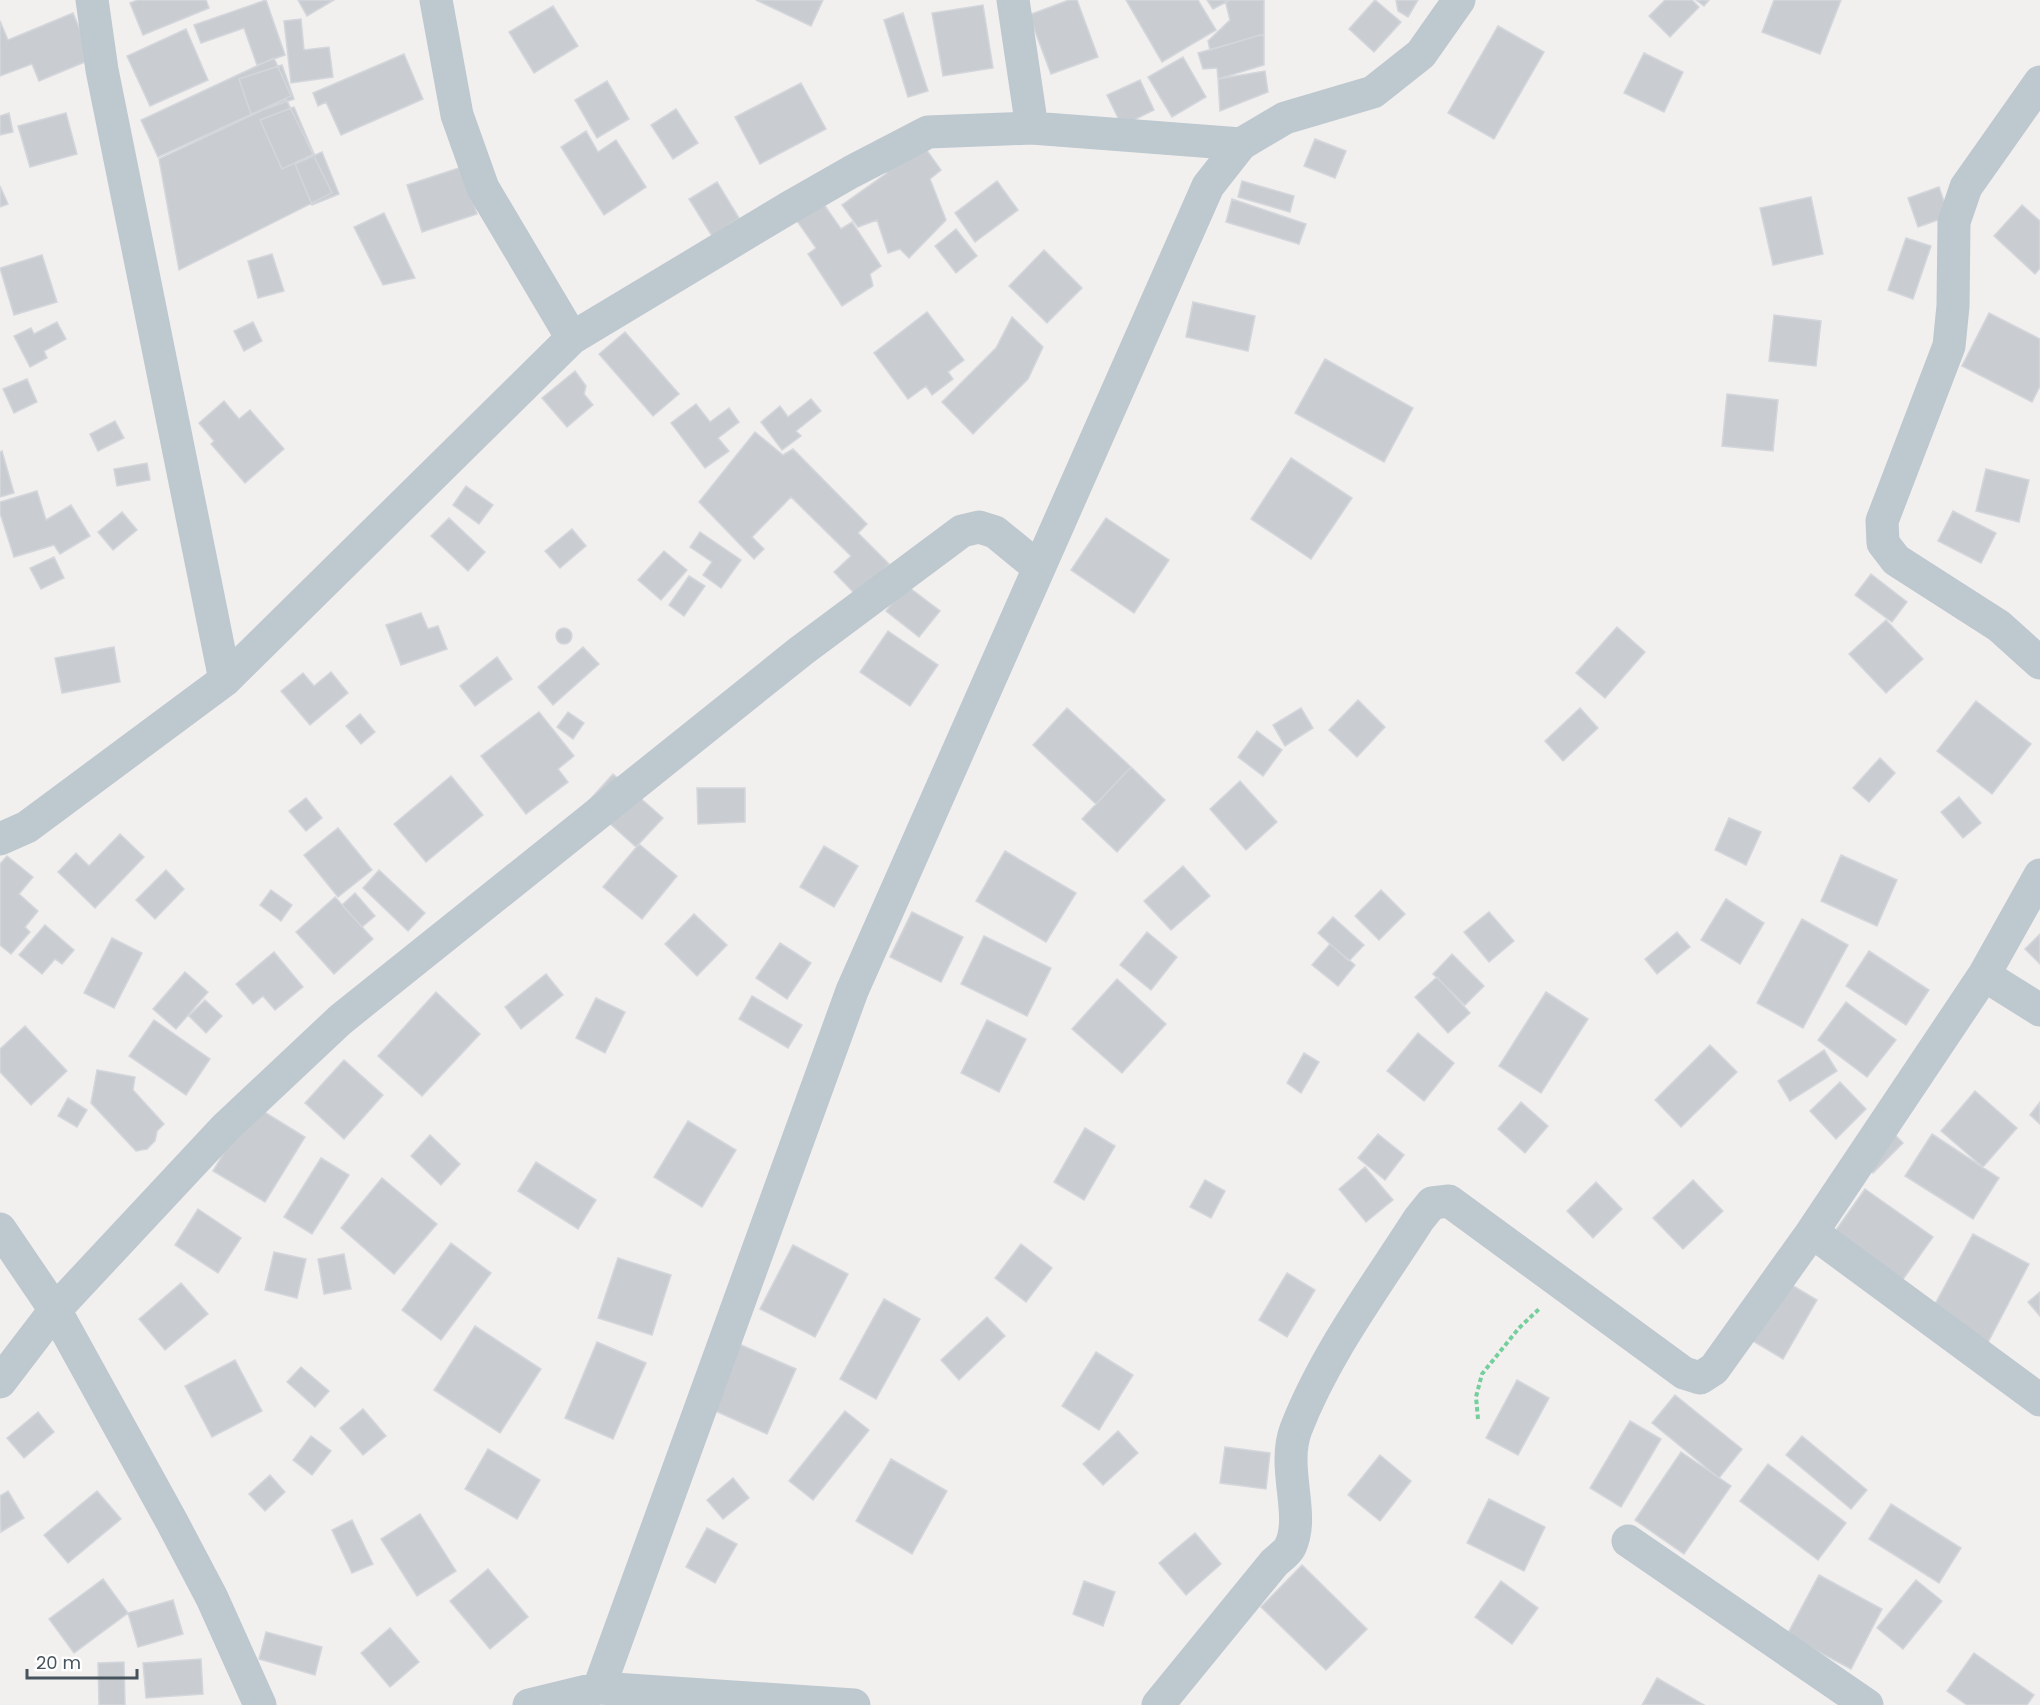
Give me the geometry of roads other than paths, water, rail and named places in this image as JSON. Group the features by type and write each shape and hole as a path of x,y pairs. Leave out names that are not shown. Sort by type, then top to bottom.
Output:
{"street":[{"path":"92,0 105,82 225,680"},
{"path":"436,0 457,115 483,188 572,338"},
{"path":"1013,0 1032,128"},
{"path":"600,1688 852,991 1208,186 1241,144 1285,118 1374,92 1421,54 1459,0"},
{"path":"2040,82 1966,187 1954,222 1953,306 1949,346 1882,521 1883,543 1896,560 1999,626 2040,663"},
{"path":"0,839 27,827 225,680 572,338 851,172 928,132 1032,128 1241,144"},
{"path":"0,1382 55,1310 225,1128 340,1020 801,651 962,531 979,527 995,532 1040,568"},
{"path":"1158,1705 1274,1563 1290,1548 1296,1527 1290,1462 1296,1431 1332,1354 1419,1219 1432,1203 1449,1201 1684,1373 1700,1378 1714,1370 1812,1232 1984,975 2040,875"},
{"path":"1984,975 2040,1010"},
{"path":"0,1229 55,1310 172,1522 212,1598 260,1705"},
{"path":"1812,1232 2040,1400"},
{"path":"1628,1541 1867,1705"},
{"path":"529,1705 600,1688 854,1705"}]}
